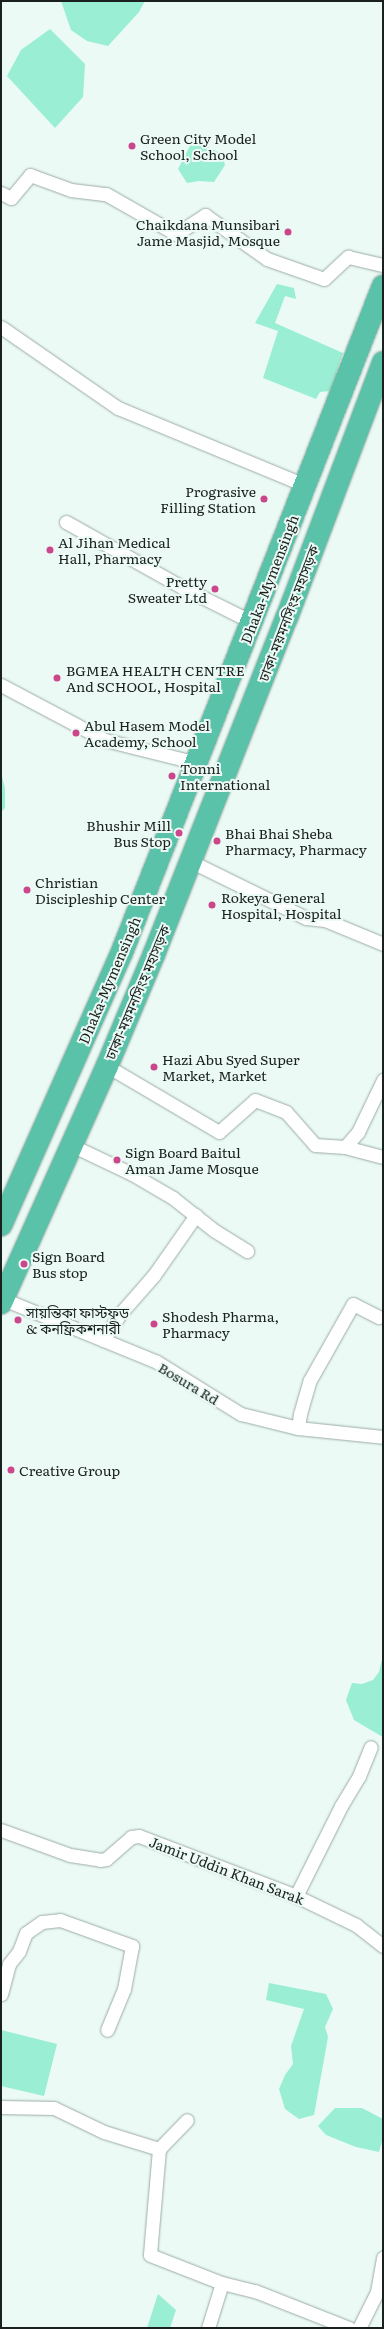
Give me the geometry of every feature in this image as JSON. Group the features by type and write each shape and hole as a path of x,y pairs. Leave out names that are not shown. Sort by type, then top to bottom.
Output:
{"highway":[{"name":"Dhaka-Mymensingh","path":"1,1225 122,952 383,286"},
{"name":"ঢাকা-ময়মনসিংহ মহাসড়ক","path":"2,1301 107,1066 287,617 383,363"}],"street":[{"path":"1,193 11,198 30,175 71,190 106,194 176,234 205,215 267,259 324,279 348,257 383,265"},
{"path":"1,327 118,408 305,485"},
{"path":"66,522 182,587 252,622"},
{"path":"1,685 105,740 197,763"},
{"path":"190,861 306,918 325,920 383,944"},
{"path":"107,1066 219,1132 255,1100 286,1112 316,1145 345,1147 383,1157"},
{"path":"345,1147 358,1132 383,1080"},
{"path":"71,1145 132,1174 173,1198 215,1231 247,1251"},
{"path":"103,1340 119,1315 154,1275 196,1215"},
{"name":"Bosura Rd","path":"2,1301 157,1362 241,1414 298,1428 383,1437"},
{"path":"298,1428 300,1414 310,1380 353,1304 379,1317"},
{"path":"296,1896 341,1806 359,1776 371,1747"},
{"name":"Jamir Uddin Khan Sarak","path":"1,1830 70,1855 100,1860 106,1859 121,1844 131,1837 139,1836 296,1896 356,1925 383,1946"},
{"path":"1,1994 9,1964 19,1951 26,1933 42,1922 60,1920 132,1946 124,1989 107,2030"},
{"path":"1,2107 54,2108 104,2132 158,2148"},
{"path":"187,2120 158,2148 150,2255 222,2283 255,2291 349,2328"},
{"path":"359,2328 376,2292 383,2258"},
{"path":"208,2328 222,2283"}],"shaded area":[{"path":"61,1 145,1 139,12 108,46 87,41 71,30"},
{"path":"50,29 85,64 83,97 55,128 7,76 21,50"},
{"path":"193,140 222,154 225,165 214,182 199,181 187,183 178,169"},
{"path":"277,284 294,288 296,299 285,296 275,323 343,353 336,373 339,376 330,391 320,392 316,399 263,378 278,331 255,323"},
{"path":"1,773 5,788 5,808 1,812"},
{"path":"383,1655 383,1736 381,1736 354,1720 346,1700 352,1683 362,1684 373,1680 379,1672"},
{"path":"269,1983 326,1994 333,2009 325,2027 328,2037 314,2115 299,2119 285,2109 279,2089 285,2075 293,2064 291,2046 304,2009 266,2000"},
{"path":"1,2030 57,2044 44,2096 1,2086"},
{"path":"335,2108 362,2108 383,2119 383,2138 379,2152 356,2147 326,2135 318,2126"},
{"path":"158,2294 176,2310 170,2328 147,2328"}],"place":[{"name":"Green City Model School, School","path":"132,146"},
{"name":"Chaikdana Munsibari Jame Masjid, Mosque","path":"288,232"},
{"name":"Prograsive Filling Station","path":"264,499"},
{"name":"Al Jihan Medical Hall, Pharmacy","path":"50,550"},
{"name":"Pretty Sweater Ltd","path":"215,589"},
{"name":"BGMEA HEALTH CENTRE And SCHOOL, Hospital","path":"57,678"},
{"name":"Abul Hasem Model Academy, School","path":"76,733"},
{"name":"Tonni International","path":"172,776"},
{"name":"Bhushir Mill Bus Stop","path":"179,833"},
{"name":"Bhai Bhai Sheba Pharmacy, Pharmacy","path":"217,841"},
{"name":"Christian Discipleship Center","path":"27,890"},
{"name":"Rokeya General Hospital, Hospital","path":"212,905"},
{"name":"Hazi Abu Syed Super Market, Market","path":"154,1067"},
{"name":"Sign Board Baitul Aman Jame Mosque","path":"117,1160"},
{"name":"Sign Board Bus stop","path":"24,1264"},
{"name":"সায়ন্তিকা ফাস্টফুড & কনফ্রিকশনারী","path":"18,1320"},
{"name":"Shodesh Pharma, Pharmacy","path":"154,1324"},
{"name":"Creative Group","path":"11,1470"}]}
